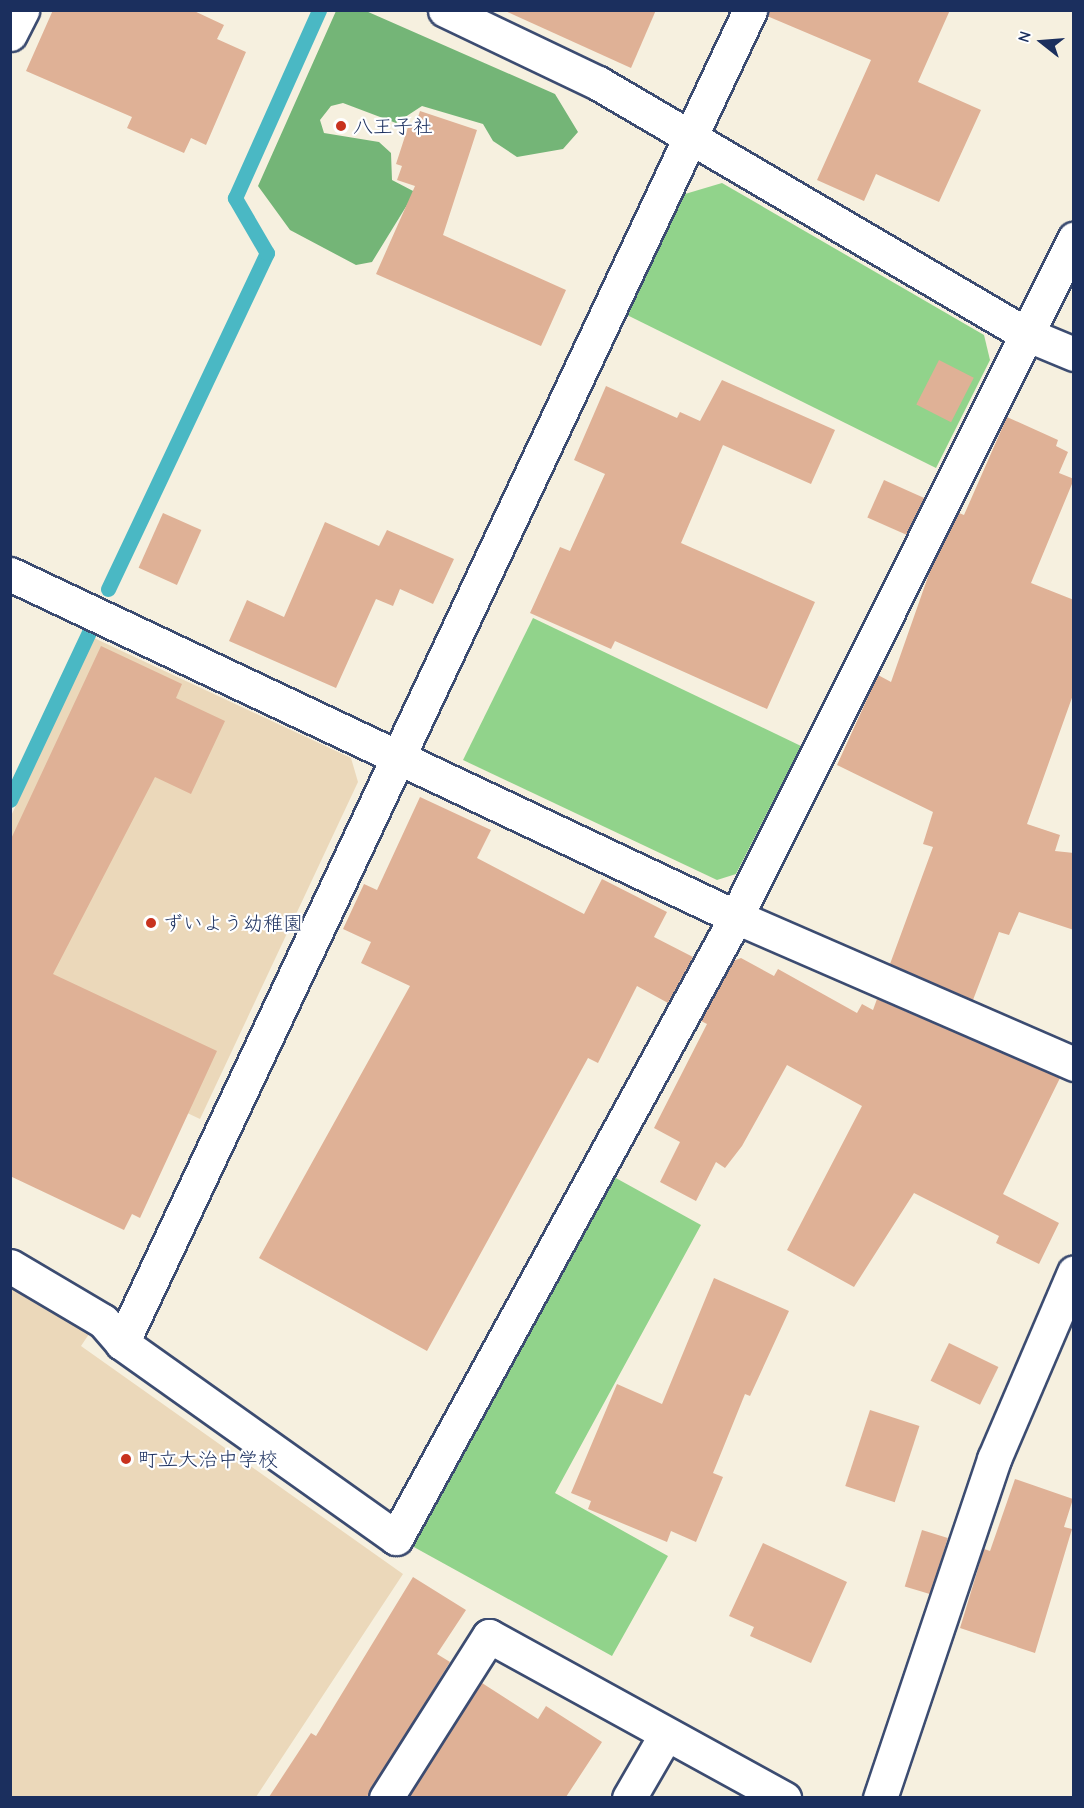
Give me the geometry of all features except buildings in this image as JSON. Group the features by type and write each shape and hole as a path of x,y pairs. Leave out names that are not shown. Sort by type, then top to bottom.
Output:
{"street":[{"path":"10,34 22,10"},
{"path":"445,10 598,83 689,140 1026,334 1074,354"},
{"path":"122,1343 750,10"},
{"path":"10,1266 103,1321 122,1343 396,1538 736,917 1074,239"},
{"path":"10,574 736,917 1074,1064"},
{"path":"880,1797 994,1459 1074,1272"},
{"path":"386,1797 489,1636 665,1736 784,1797"},
{"path":"629,1797 665,1736"}],"shaded area":[{"name":"ずいよう幼稚園","path":"94,638 351,758 358,782 200,1119 11,1030 11,816"},
{"name":"町立大治中学校","path":"10,1287 89,1334 81,1346 403,1574 256,1797 11,1797"}],"green space":[{"path":"336,11 366,11 555,94 578,132 563,149 517,157 493,141 483,124 422,106 396,123 343,103 331,106 320,120 324,133 379,142 391,153 392,180 415,192 372,262 356,265 290,230 258,186"},
{"path":"722,183 984,335 990,360 936,468 627,315 685,194"},
{"path":"533,618 801,746 736,874 717,880 463,760"},
{"path":"614,1177 701,1225 555,1493 668,1556 612,1656 412,1546"}],"waterway":[{"path":"108,589 267,253 235,198 319,10"},
{"path":"10,800 90,630"}],"place":[{"name":"八王子社","path":"341,126"},
{"name":"ずいよう幼稚園","path":"151,923"},
{"name":"町立大治中学校","path":"126,1459"}]}
